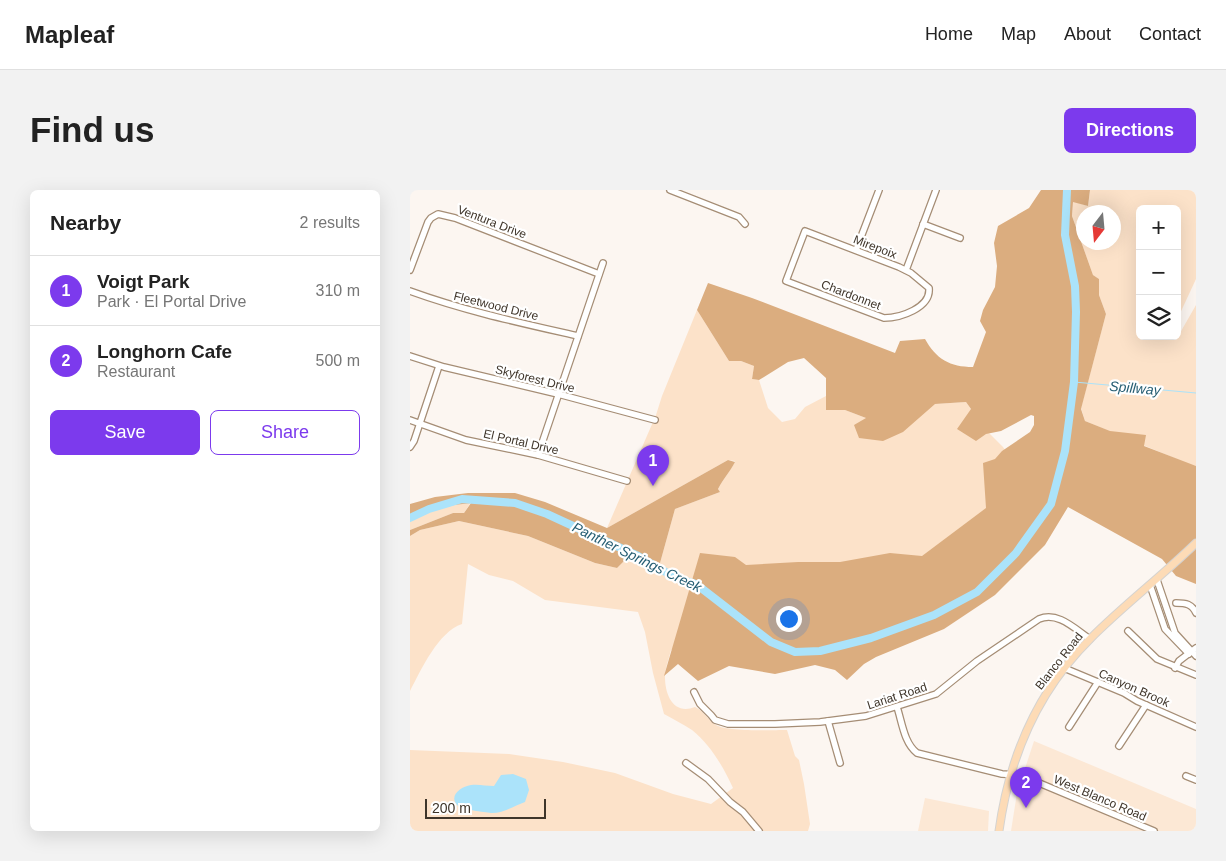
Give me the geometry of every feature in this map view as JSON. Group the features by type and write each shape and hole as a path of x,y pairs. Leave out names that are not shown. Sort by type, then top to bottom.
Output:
{"main road":[{"name":"Blanco Road","path":"999,831 1010,775 1017,753 1034,715 1064,668 1090,638 1157,580 1196,543"}],"street":[{"path":"670,190 739,217 745,224"},
{"path":"856,250 879,190"},
{"path":"906,270 936,190"},
{"name":"Ventura Drive","path":"410,270 428,222 438,214 455,218 600,274"},
{"path":"923,224 960,238"},
{"name":"Mirepoix","path":"786,281 805,231 906,270 926,284 930,292"},
{"path":"538,455 603,263"},
{"name":"Chardonnet","path":"786,281 884,318 896,317 915,310 927,298 930,292"},
{"name":"Fleetwood Drive","path":"410,291 476,313 578,336"},
{"name":"Skyforest Drive","path":"410,356 439,366 558,394 655,420"},
{"path":"410,447 414,442 439,366"},
{"name":"El Portal Drive","path":"410,420 466,440 538,455 627,481"},
{"path":"1157,580 1176,633 1193,652"},
{"path":"1150,585 1165,629 1193,652"},
{"path":"1176,603 1189,604 1196,613"},
{"name":"Lariat Road","path":"694,692 700,704 715,720 725,724 828,721 866,716 936,694 977,661 1046,616 1058,618 1090,638"},
{"path":"1128,631 1156,659 1196,675"},
{"path":"1175,668 1179,662 1193,652"},
{"name":"Canyon Brook","path":"1064,668 1124,693 1196,727"},
{"path":"1069,727 1098,682"},
{"path":"1119,746 1146,705"},
{"name":"West Blanco Road","path":"897,707 907,742 917,753 1010,775 1020,775 1154,831"},
{"path":"828,721 840,763"},
{"path":"686,763 708,779 730,802 743,812 759,831"},
{"path":"1186,776 1196,780"}],"shaded area":[{"path":"1041,190 1090,190 1088,205 1073,202 1072,216 1076,227 1076,250 1084,250 1093,275 1099,279 1099,295 1106,314 1081,409 1085,421 1110,431 1146,435 1144,446 1196,466 1196,584 1176,576 1162,559 1068,507 1045,545 995,595 944,629 876,657 864,664 847,680 835,670 815,665 775,674 729,666 698,681 678,664 664,676 700,553 735,557 746,565 840,562 890,553 922,556 986,508 983,463 995,459 1002,451 1030,432 1034,425 1034,416 1031,415 1001,431 986,434 976,441 957,429 971,409 966,402 935,404 903,432 883,441 859,438 854,425 866,418 845,410 826,410 826,378 804,358 788,362 759,380 752,379 754,366 741,361 729,361 697,310 708,283 895,353 900,341 925,339 934,352 944,360 965,367 973,367 986,332 980,321 983,310 995,287 997,266 994,243 998,226 1029,208"},
{"path":"1090,190 1196,190 1196,279 1181,311 1181,205 1136,205 1136,340 1181,340 1181,331 1196,305 1196,466 1085,421 1081,408 1106,314 1099,295 1099,279 1093,275 1084,250 1121,250 1121,205 1088,205"},
{"path":"1073,201 1085,205 1076,205 1076,227 1072,216"},
{"path":"697,310 729,361 741,361 754,366 752,379 759,380 768,408 782,422 795,419 805,407 826,396 826,410 845,410 866,418 935,404 966,402 985,429 1003,447 1024,479 966,548 671,650 665,684 669,697 676,706 688,709 695,707 716,725 730,729 787,730 795,756 799,760 804,784 810,824 808,831 410,831 410,750 509,754 563,762 615,773 673,794 711,804 733,788 721,765 705,742 692,730 664,714 645,632 638,612 545,600 513,581 489,575 468,564 462,624 453,628 438,643 410,691 410,536 420,530 459,521 528,536 595,563 617,568 626,559 660,563 675,509 720,492 718,489 735,461 728,460 607,528 656,415"},
{"path":"728,460 735,462 718,489 720,492 675,509 660,563 626,559 617,568 595,563 528,536 459,521 420,530 410,536 410,530 453,513 464,513 471,503 454,505 410,517 410,504 435,497 468,493 515,493 545,502 607,528"},
{"path":"471,502 464,513 453,513 410,530 410,517"},
{"path":"1034,741 1196,809 1196,831 1011,831 1017,793"},
{"path":"925,798 989,811 988,831 918,831"}],"water":[{"path":"513,774 526,779 529,790 525,802 505,811 492,813 461,808 455,800 454,797 462,788 474,785 494,786 501,775"}],"waterway":[{"name":"Panther Springs Creek","path":"410,518 429,509 462,499 515,503 547,514 638,556 676,578 696,584 771,642 795,652 820,651 871,638 934,615 977,592 1016,553 1051,504 1065,451 1074,382 1076,312 1075,286 1065,235 1067,190"},
{"name":"Spillway","path":"1074,382 1196,393"}],"place":[{"name":"Voigt Park","path":"653,486"},
{"name":"Longhorn Cafe","path":"1026,808"}]}
